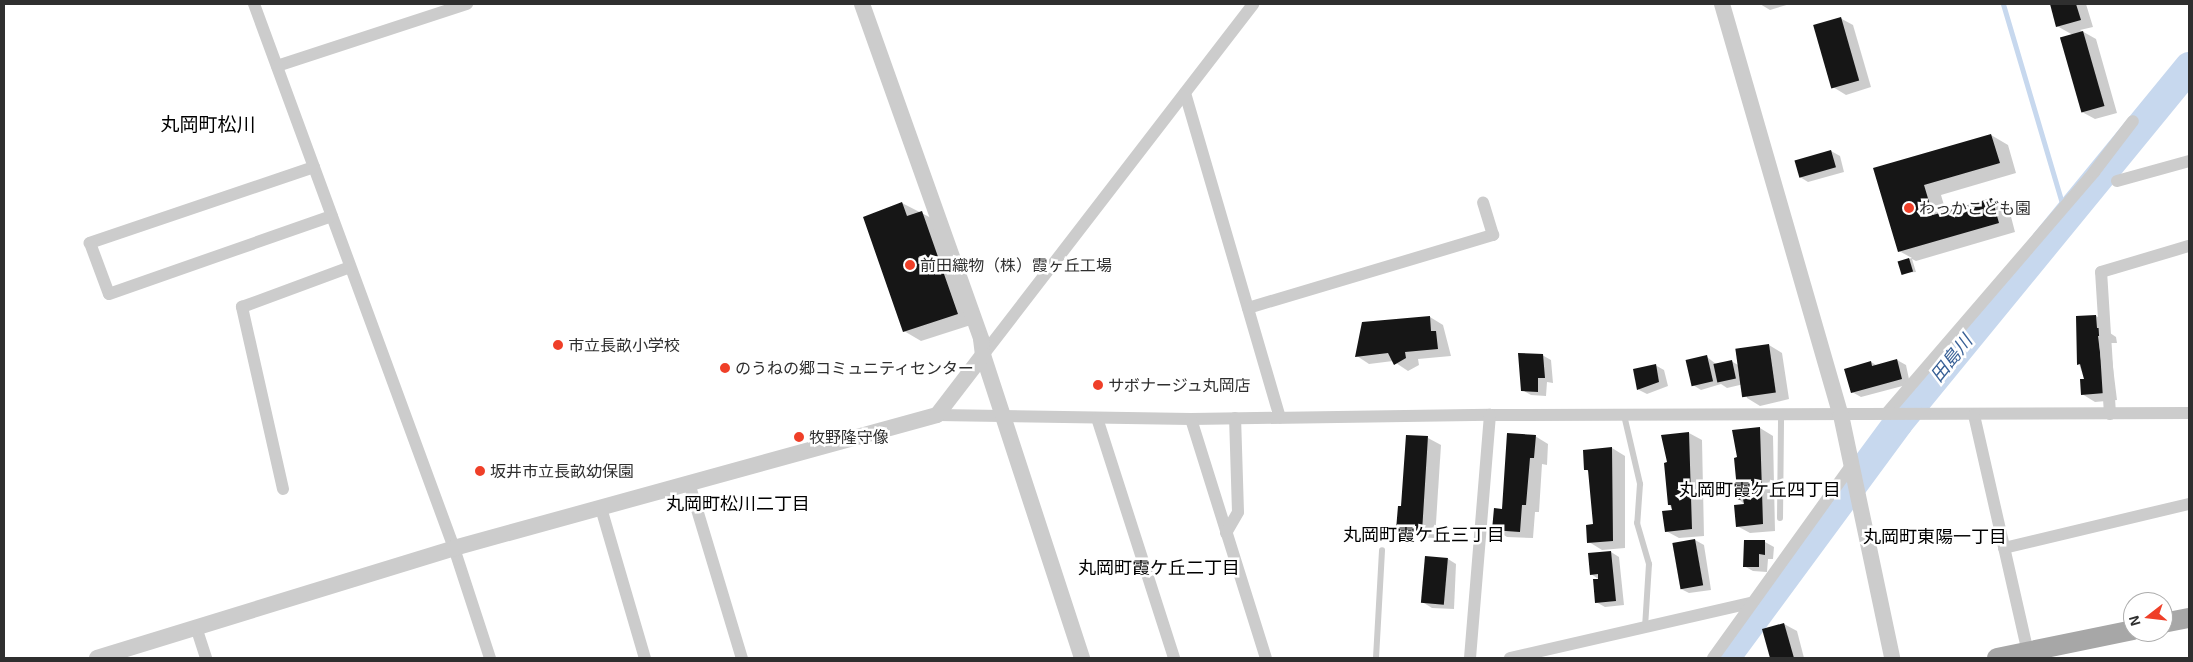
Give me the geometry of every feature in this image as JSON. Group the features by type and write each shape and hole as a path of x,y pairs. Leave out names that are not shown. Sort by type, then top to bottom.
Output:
{"main road":[{"path":"2173,621 2189,618"},
{"path":"1997,658 2028,655 2123,632"}],"street":[{"path":"254,4 454,548 490,658"},
{"path":"277,66 467,4"},
{"path":"862,4 980,339 983,355 1082,658"},
{"path":"937,415 1253,4"},
{"path":"1722,4 1841,415 1892,658"},
{"path":"1185,93 1280,417"},
{"path":"1887,413 2094,172 2133,121"},
{"path":"2117,181 2189,162"},
{"path":"314,167 90,243 109,294 332,216"},
{"path":"1248,308 1493,235 1483,202"},
{"path":"2110,414 2101,272 2189,246"},
{"path":"283,489 242,306 350,267"},
{"path":"97,658 454,548 937,415 1191,419 1490,414 1841,415 1887,413 1974,415 2189,413"},
{"path":"1470,658 1490,414"},
{"path":"1974,415 2028,655"},
{"path":"1097,418 1174,658"},
{"path":"1226,533 1238,512 1236,418"},
{"path":"1191,419 1266,658"},
{"path":"1713,658 1851,466"},
{"path":"689,483 742,658"},
{"path":"2004,548 2189,504"},
{"path":"601,508 645,658"},
{"path":"1510,658 1751,603"},
{"path":"196,627 206,658"}],"lane":[{"path":"1624,415 1640,484 1637,523 1649,564 1645,627"},
{"path":"1780,518 1781,415"},
{"path":"1376,658 1382,550"}],"building":[{"path":"2050,4 2076,4 2081,20 2056,27"},
{"path":"1841,17 1859,80 1831,88 1813,25"},
{"path":"2083,31 2104,106 2081,113 2060,38"},
{"path":"1991,134 2000,163 1924,185 1933,215 1992,198 1999,223 1898,252 1873,168"},
{"path":"1831,150 1836,167 1799,178 1794,160"},
{"name":"前田織物（株）霞ヶ丘工場","path":"902,202 907,216 922,211 958,314 903,332 863,217"},
{"path":"1909,258 1913,271 1902,275 1898,262"},
{"path":"2096,315 2097,328 2103,328 2104,336 2098,336 2105,393 2081,395 2080,379 2084,379 2080,364 2077,365 2076,316"},
{"path":"1430,316 1431,331 1436,331 1438,349 1405,352 1406,358 1394,365 1388,353 1355,357 1362,322"},
{"path":"1769,344 1776,393 1742,397 1735,349"},
{"path":"1518,353 1543,354 1545,378 1538,378 1538,392 1521,391"},
{"path":"1707,355 1713,381 1692,386 1686,360"},
{"path":"1897,359 1902,379 1851,393 1844,369 1871,361 1872,366"},
{"path":"1732,360 1736,379 1717,383 1713,364"},
{"path":"1656,364 1659,382 1637,390 1633,369"},
{"path":"1760,427 1763,524 1736,527 1734,505 1744,504 1743,499 1738,500 1734,458 1737,457 1732,430"},
{"path":"1689,432 1692,529 1665,532 1662,511 1672,510 1671,505 1668,505 1664,463 1667,462 1661,435"},
{"path":"1507,433 1536,435 1534,458 1530,458 1526,505 1522,505 1520,532 1492,530 1494,508 1502,509"},
{"path":"1406,435 1428,436 1422,532 1396,530 1398,506 1401,506"},
{"path":"1612,447 1613,541 1587,543 1586,525 1593,524 1588,470 1584,470 1583,450"},
{"path":"1695,539 1703,585 1681,589 1672,543"},
{"path":"1744,540 1765,540 1765,555 1759,554 1759,567 1743,567"},
{"path":"1611,551 1616,601 1595,603 1593,579 1598,579 1598,574 1590,575 1588,553"},
{"path":"1425,556 1448,558 1444,605 1421,603"},
{"path":"1784,623 1794,658 1770,658 1762,629"}],"waterway":[{"path":"2003,4 2067,220"},
{"name":"田島川","path":"1725,658 1898,423 2189,67"}],"place":[{"name":"わっかこども園","path":"1909,208"},
{"name":"前田織物（株）霞ヶ丘工場","path":"910,265"},
{"name":"市立長畝小学校","path":"558,345"},
{"name":"のうねの郷コミュニティセンター","path":"725,368"},
{"name":"サボナージュ丸岡店","path":"1098,385"},
{"name":"牧野隆守像","path":"799,437"},
{"name":"坂井市立長畝幼保園","path":"480,471"}],"district":[{"name":"丸岡町松川","path":"208,124"},
{"name":"丸岡町霞ケ丘四丁目","path":"1760,489"},
{"name":"丸岡町松川二丁目","path":"738,503"},
{"name":"丸岡町霞ケ丘三丁目","path":"1424,534"},
{"name":"丸岡町東陽一丁目","path":"1935,536"},
{"name":"丸岡町霞ケ丘二丁目","path":"1159,567"}]}
